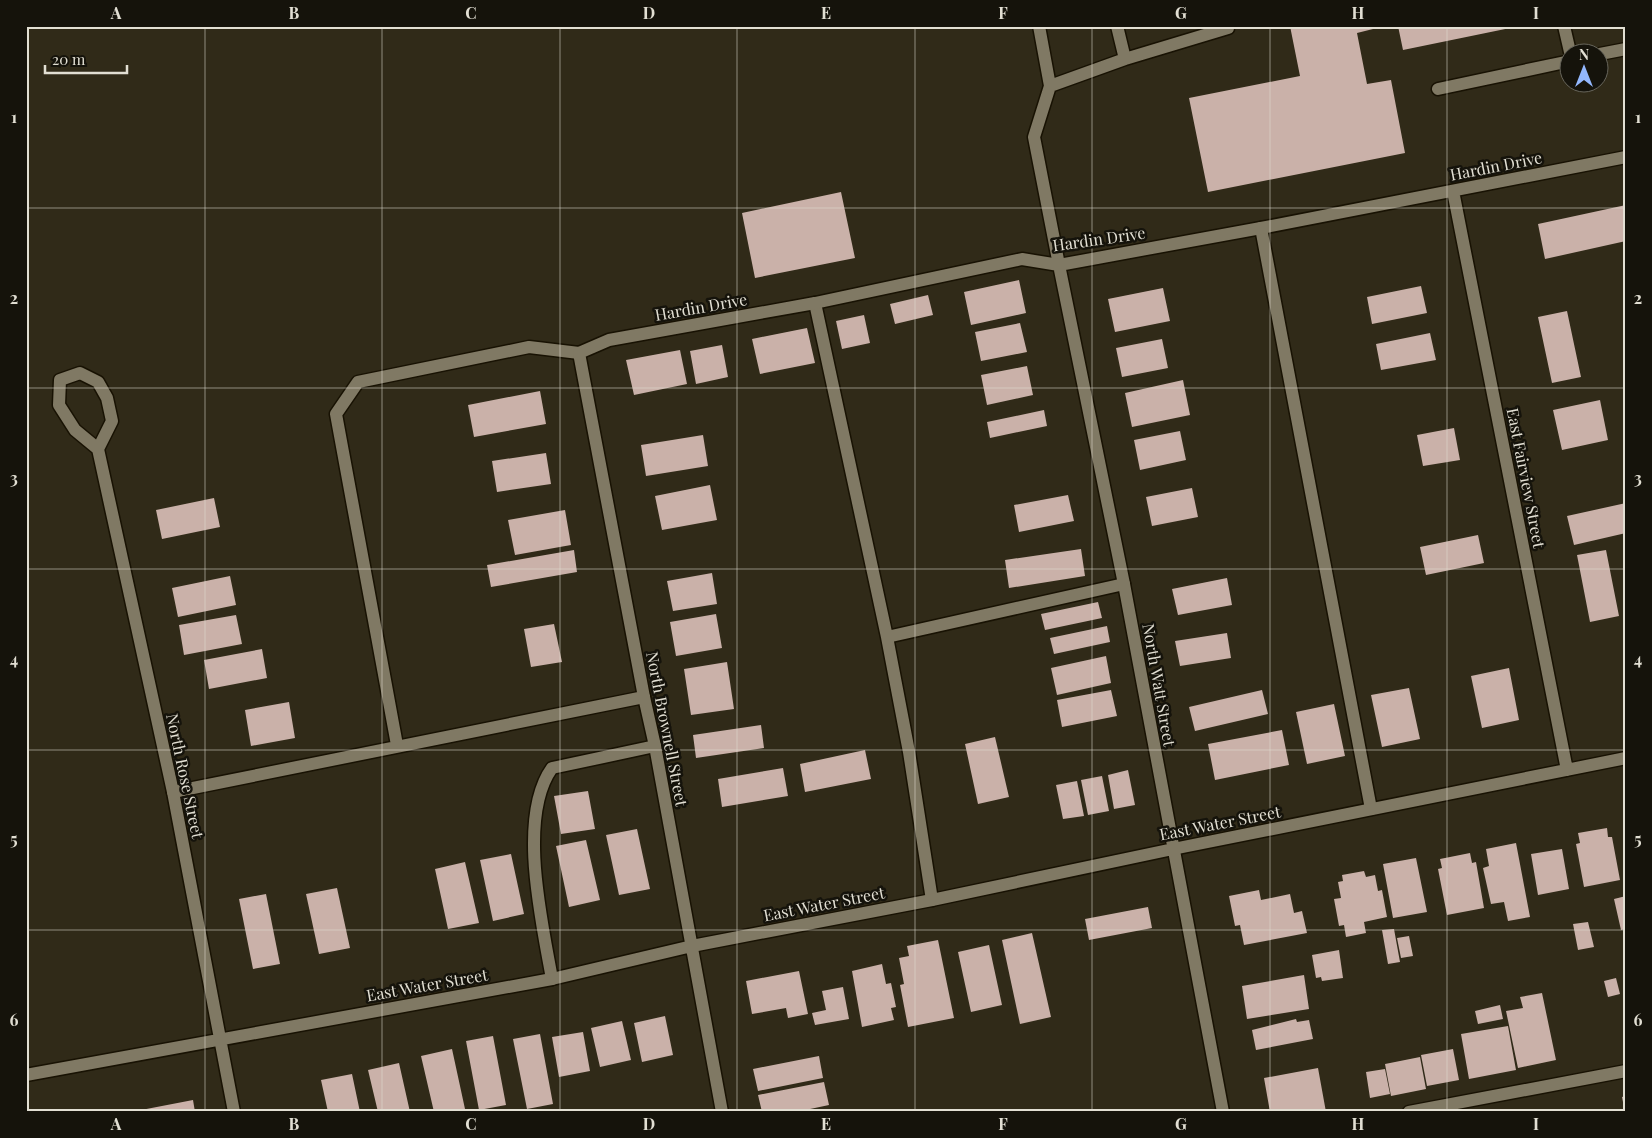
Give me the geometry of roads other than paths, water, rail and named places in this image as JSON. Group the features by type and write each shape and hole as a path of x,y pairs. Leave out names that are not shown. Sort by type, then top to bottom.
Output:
{"street":[{"path":"1039,26 1050,86 1125,59 1228,28 1228,26"},
{"path":"1118,26 1125,59"},
{"path":"1564,26 1568,42"},
{"path":"1610,52 1626,49"},
{"path":"1438,89 1560,63"},
{"name":"North Watt Street","path":"1050,86 1034,137 1124,584 1223,1112"},
{"name":"Hardin Drive","path":"579,353 609,340 815,303 1022,259 1059,264 1261,228 1626,157"},
{"name":"East Fairview Street","path":"1453,191 1567,770"},
{"path":"1261,228 1371,809"},
{"path":"815,303 887,637 909,752 932,900"},
{"path":"397,745 336,414 358,382 529,347 579,353"},
{"name":"North Brownell Street","path":"579,353 655,746 722,1112"},
{"path":"80,373 98,382 107,398 112,421 98,449 75,430 59,405 60,380 80,373"},
{"name":"North Rose Street","path":"98,449 173,792 234,1112"},
{"path":"887,637 1124,584"},
{"path":"173,792 397,745 644,697"},
{"path":"552,979 540,910 533,839 542,781 552,768 655,746"},
{"name":"East Water Street","path":"26,1075 552,979 692,946 932,900 1173,849 1626,758"},
{"path":"1409,1112 1626,1071"}]}
